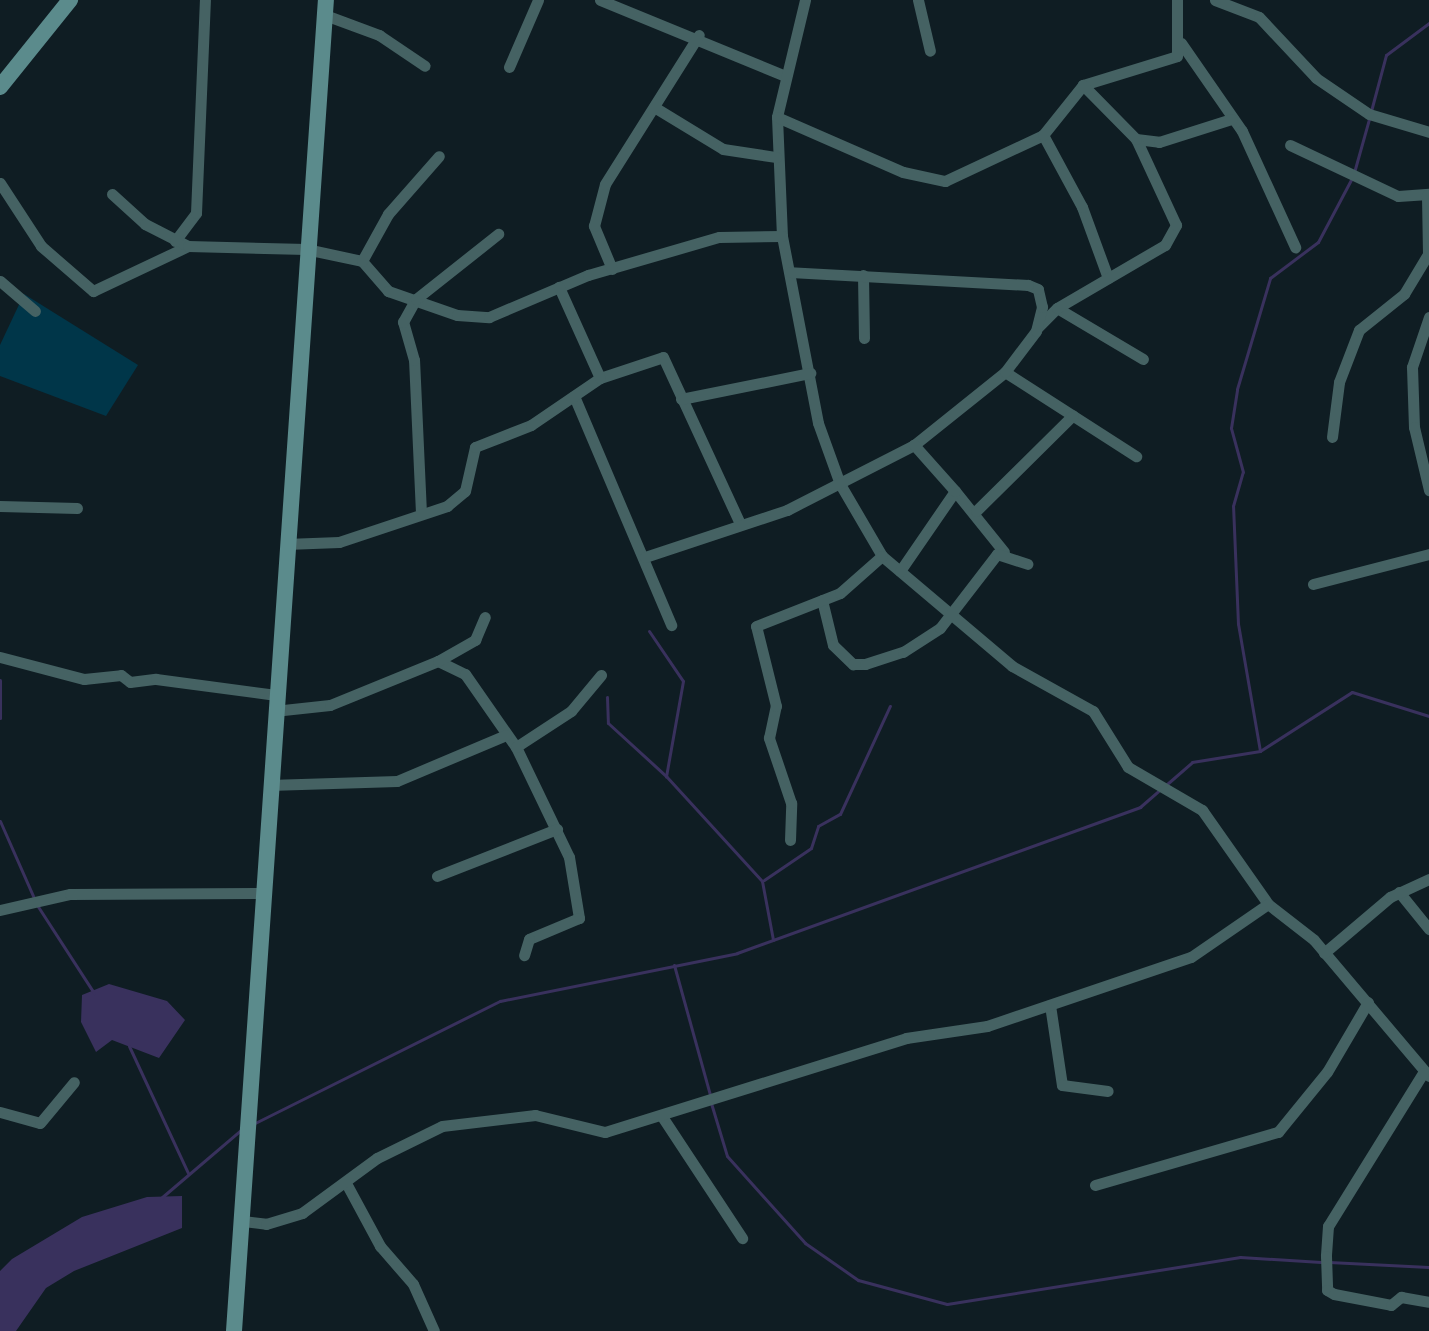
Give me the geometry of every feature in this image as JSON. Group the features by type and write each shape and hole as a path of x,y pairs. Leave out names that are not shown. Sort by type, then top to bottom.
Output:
{"main road":[{"path":"0,86 70,0"},
{"path":"234,1331 269,785 325,8"}],"street":[{"path":"175,241 196,213 205,0"},
{"path":"509,67 538,0"},
{"path":"600,0 699,35 785,76"},
{"path":"805,0 777,117 776,157 782,236 810,373 840,484 882,556 949,618 1012,666 1093,711 1128,767 1202,810 1268,904 1324,953 1426,1075 1328,1226 1326,1256 1327,1290 1334,1294 1391,1305 1401,1297 1429,1302"},
{"path":"918,0 930,51"},
{"path":"1177,0 1181,43 1231,119 1295,247"},
{"path":"1215,0 1259,17 1316,78 1369,114 1429,132"},
{"path":"325,8 379,35 425,66"},
{"path":"612,269 597,216 616,160 699,35"},
{"path":"777,117 927,180 974,171 1043,135 1083,85 1168,61 1181,43"},
{"path":"645,557 740,524 840,484 856,469 914,445 1005,372 1057,308 1165,245 1176,225 1136,139 1083,85"},
{"path":"654,107 723,149 776,157"},
{"path":"1136,139 1159,142 1231,119"},
{"path":"1043,135 1082,207 1108,278"},
{"path":"1290,145 1398,196 1428,195 1428,254 1404,294 1359,330 1339,382 1332,437"},
{"path":"362,261 381,224 439,156"},
{"path":"0,183 41,246 93,291 188,246"},
{"path":"112,194 175,241 188,246 306,249 362,261 388,291 416,299 436,312 489,317 559,287 719,237 782,236"},
{"path":"421,513 414,360 402,331 416,299 498,234"},
{"path":"790,272 1028,285 1043,298 1036,331"},
{"path":"863,275 864,338"},
{"path":"0,281 35,311"},
{"path":"559,287 600,378"},
{"path":"1057,308 1143,359"},
{"path":"1429,317 1412,367 1414,427 1429,490"},
{"path":"286,544 339,542 459,498 475,447 574,396 600,378 659,356 740,524"},
{"path":"1005,372 1136,456"},
{"path":"681,399 810,373"},
{"path":"574,396 645,557 671,625"},
{"path":"976,511 1073,415"},
{"path":"914,445 976,511 1004,552 1027,564"},
{"path":"900,571 955,491"},
{"path":"0,506 77,508"},
{"path":"822,600 833,645 853,664 903,652 949,618 1004,552"},
{"path":"1313,584 1429,554"},
{"path":"790,840 791,803 769,738 776,706 756,626 854,584 882,556"},
{"path":"0,657 84,679 121,675 130,682 156,679 275,703 330,705 438,661 475,640 485,617"},
{"path":"438,661 465,674 516,747 557,829 580,914 529,939 524,955"},
{"path":"516,747 571,711 601,675"},
{"path":"269,785 397,781 506,735"},
{"path":"437,876 557,829"},
{"path":"1324,953 1399,892 1429,879"},
{"path":"1399,892 1429,929"},
{"path":"0,910 70,894 264,893"},
{"path":"243,1221 266,1224 302,1213 418,1133 442,1126 535,1115 605,1132 663,1118 794,1070 832,1066 906,1038 987,1026 1191,957 1268,904"},
{"path":"1095,1185 1278,1132 1327,1072 1368,1002"},
{"path":"1050,1005 1062,1085 1108,1091"},
{"path":"0,1112 40,1123 74,1082"},
{"path":"663,1118 742,1238"},
{"path":"346,1183 380,1246 413,1284 434,1331"}],"shaded area":[{"path":"24,294 138,365 106,416 0,376 0,345"},
{"path":"109,984 167,1001 185,1020 159,1058 112,1040 96,1052 81,1022 82,995"},
{"path":"182,1196 182,1228 74,1271 46,1288 16,1331 0,1331 0,1271 12,1259 82,1217 147,1197"}],"waterway":[{"path":"1371,111 1386,55 1429,23"},
{"path":"1260,751 1238,624 1233,506 1243,472 1231,428 1237,389 1270,278 1318,242 1353,176 1369,119"},
{"path":"649,631 683,681 666,776 762,881 773,940"},
{"path":"0,680 0,718"},
{"path":"1167,784 1192,762 1260,751 1352,692 1429,716"},
{"path":"607,697 608,723 666,776"},
{"path":"764,880 811,848 818,826 840,814 890,706"},
{"path":"255,1123 500,1001 737,953 1140,807 1161,789"},
{"path":"0,821 34,898"},
{"path":"37,905 94,993"},
{"path":"674,965 710,1095"},
{"path":"129,1046 188,1173"},
{"path":"711,1103 727,1156 805,1243 858,1280 947,1304 1240,1257 1321,1262"},
{"path":"161,1198 241,1130"},
{"path":"1329,1262 1429,1267"}]}
